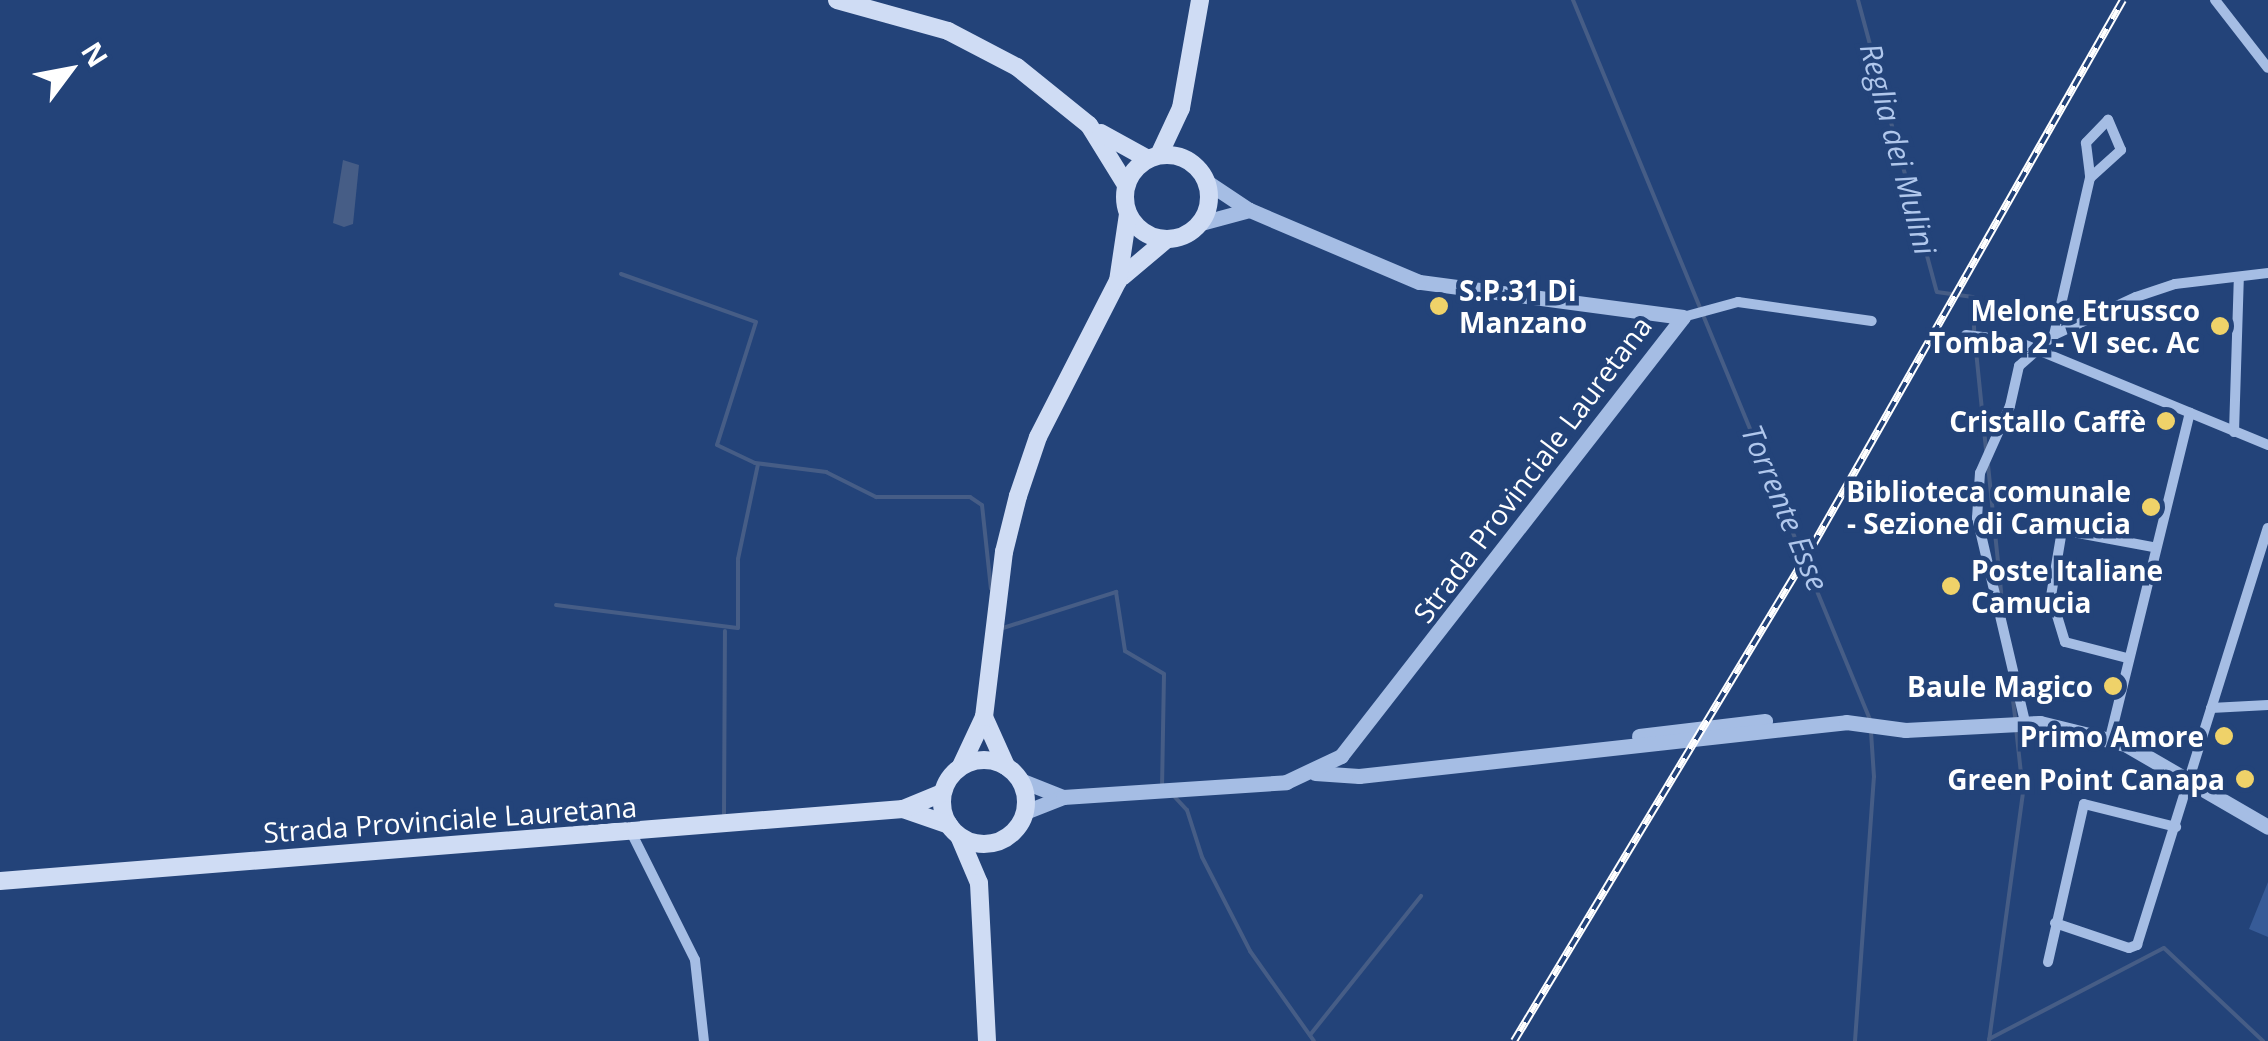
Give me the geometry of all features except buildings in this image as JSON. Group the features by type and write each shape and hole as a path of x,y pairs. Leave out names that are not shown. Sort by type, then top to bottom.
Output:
{"main road":[{"path":"837,0 948,31 1017,66 1088,124 1153,157 1192,162"},
{"path":"1126,185 1153,157 1180,108 1200,0"},
{"path":"1118,281 1167,240 1201,223 1208,207 1207,182 1192,162 1180,108"},
{"path":"987,1041 978,883 942,793 961,766 984,717 1004,552 1038,437 1118,281 1128,214 1126,185 1088,124"},
{"path":"1128,214 1141,230 1167,240"},
{"path":"984,717 1006,766"},
{"path":"961,766 984,760 1006,766"},
{"name":"Strada Provinciale Lauretana","path":"1006,766 1020,780"},
{"path":"1020,780 1025,812"},
{"name":"Strada Provinciale Lauretana","path":"0,880 903,810 942,793"},
{"name":"Strada Provinciale Lauretana","path":"903,810 993,843 1017,828 1025,812"},
{"path":"978,883 993,843"}],"street":[{"path":"2216,0 2268,68"},
{"path":"2054,335 2090,178 2086,143 2108,120 2121,150 2090,178"},
{"path":"1207,182 1249,210 1419,282 1687,316"},
{"path":"1201,223 1249,210"},
{"path":"2025,722 1976,518 1980,473 2010,406 2019,366 2054,335 2174,284 2268,273"},
{"path":"2234,432 2239,277"},
{"name":"Strada Provinciale Lauretana","path":"1025,812 1062,796 1286,782 1316,772 1341,756 1687,316 1722,304 1872,321"},
{"path":"1966,334 2016,341 2032,351 2268,445"},
{"path":"2110,738 2153,547 2190,413"},
{"path":"2055,923 2138,945 2176,827 2186,777 2268,528"},
{"path":"2127,658 2065,642 2050,596 2062,530 2153,547"},
{"path":"2210,708 2268,706"},
{"name":"Strada Provinciale Lauretana","path":"1316,772 1359,776 1571,753 1720,724 1846,722 1905,730 2025,722 2110,738 2268,826"},
{"path":"1341,756 1359,776"},
{"name":"Strada Provinciale Lauretana","path":"1020,780 1062,796"},
{"path":"2048,962 2084,804 2176,827"},
{"path":"631,832 695,960 704,1041"}],"shaded area":[{"path":"343,160 359,165 353,224 344,227 333,223"},
{"path":"2268,882 2268,937 2249,929"}],"waterway":[{"name":"Torrente Esse","path":"1573,0 1871,722"},
{"name":"Reglia dei Mulini","path":"1858,0 1937,292 1973,297 1974,331"},
{"path":"621,274 756,322 717,445 755,463 826,472 876,497 970,497 982,505 991,589"},
{"name":"Reglia dei Mulini","path":"1975,341 1986,450"},
{"path":"556,605 738,628 738,559 758,464"},
{"name":"Reglia dei Mulini","path":"1988,465 2003,610"},
{"path":"1003,628 1116,592 1125,651 1164,674 1162,784"},
{"path":"724,814 725,631"},
{"name":"Reglia dei Mulini","path":"2011,684 2015,719"},
{"name":"Reglia dei Mulini","path":"1989,1041 2023,792 2016,728"},
{"name":"Torrente Esse","path":"1855,1041 1874,777 1871,732"},
{"path":"1172,794 1187,810 1202,857 1250,951 1314,1041"},
{"path":"1310,1035 1421,896"},
{"path":"1989,1039 2164,948 2263,1041"}],"railway":[{"path":"1514,1041 1813,545 2123,0"}],"place":[{"name":"S.P.31 Di Manzano","path":"1439,306"},
{"name":"Melone Etrussco Tomba 2 - VI sec. Ac","path":"2220,326"},
{"name":"Cristallo Caffè","path":"2166,421"},
{"name":"Biblioteca comunale - Sezione di Camucia","path":"2151,507"},
{"name":"Poste Italiane Camucia","path":"1951,586"},
{"name":"Baule Magico","path":"2113,686"},
{"name":"Primo Amore","path":"2224,736"},
{"name":"Green Point Canapa","path":"2245,779"}]}
